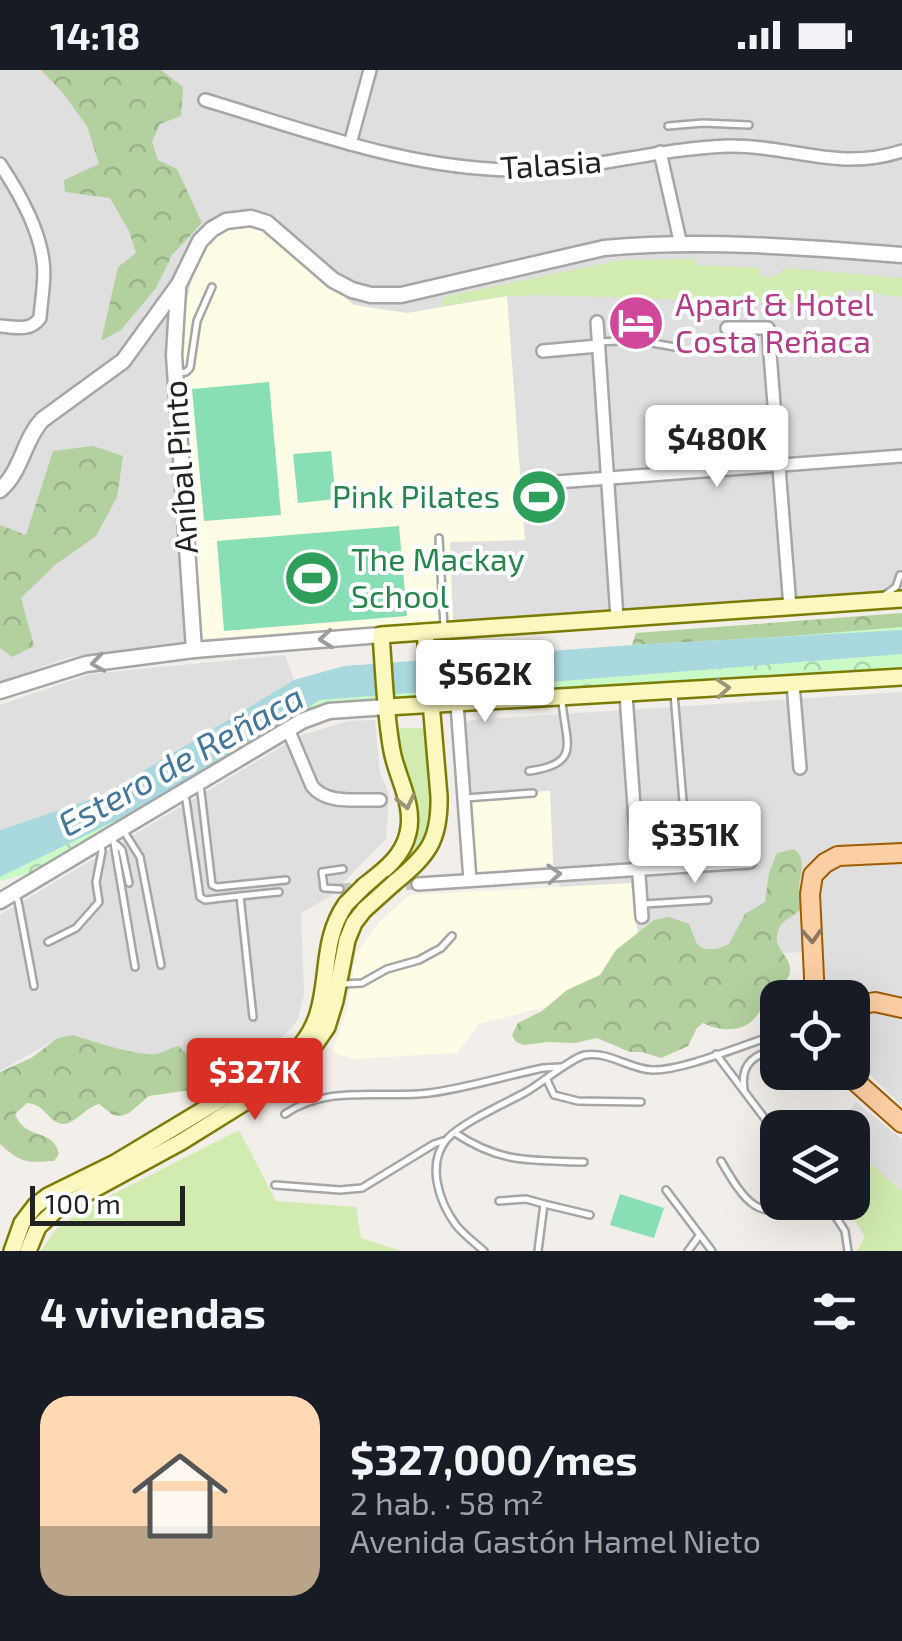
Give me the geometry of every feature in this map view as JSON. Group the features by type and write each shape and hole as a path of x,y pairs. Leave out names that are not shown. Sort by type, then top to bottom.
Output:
{"main road":[{"path":"12,1251 22,1223 48,1196 128,1156 283,1062 310,1034 318,1017 343,897 364,886 399,854 410,824 392,752 381,635 902,600"},
{"path":"28,1251 38,1227 56,1210 181,1142 297,1068 313,1050 327,1027 354,923 418,864 438,823 440,796 424,632"},
{"path":"386,702 430,700 456,704 902,677"},
{"path":"814,980 810,894 813,876 838,856 902,854"},
{"path":"870,1003 902,1008"},
{"path":"864,1090 902,1123"}],"street":[{"path":"350,144 370,70"},
{"name":"Talasia","path":"205,100 420,162 508,170 584,166 660,152 746,146 842,160 902,151"},
{"path":"660,152 681,245"},
{"path":"0,164 28,216 41,250 44,274 38,322 25,328 0,326"},
{"path":"0,490 16,471 36,427 122,360 179,284 206,234 226,221 260,220 274,227 342,286 381,296 604,248 681,245 902,255"},
{"name":"Aníbal Pinto","path":"179,284 175,374 194,650"},
{"path":"596,322 618,618"},
{"path":"727,328 768,328 790,607"},
{"path":"543,351 598,344"},
{"path":"530,484 902,456"},
{"path":"0,691 75,667 194,650 381,635"},
{"path":"792,684 800,768"},
{"path":"626,695 642,911"},
{"path":"7,897 288,728 329,711 386,702"},
{"path":"456,704 470,880"},
{"path":"288,728 318,793 326,798 380,800"},
{"path":"418,884 750,862"}],"lane":[{"path":"668,126 749,125"},
{"path":"175,374 190,368 197,321 212,287"},
{"path":"598,344 635,340 675,347"},
{"path":"439,538 444,630"},
{"path":"876,601 896,587 902,575"},
{"path":"674,692 685,824 710,824"},
{"path":"528,771 550,768 566,752 562,698"},
{"path":"199,782 212,885 286,880"},
{"path":"182,792 188,810 198,895 205,900 279,892"},
{"path":"462,798 533,793"},
{"path":"112,837 122,850 129,883"},
{"path":"48,942 76,928 99,902 96,882 102,850 112,837"},
{"path":"112,837 140,858 161,965"},
{"path":"112,837 135,967"},
{"path":"343,868 322,872 324,888 343,897"},
{"path":"240,896 253,1017"},
{"path":"7,897 18,901 34,986"},
{"path":"642,911 708,900"},
{"path":"339,984 362,984 386,969 419,960 441,948 452,936"},
{"path":"275,1185 362,1188 547,1080 581,1056 607,1056 656,1070 760,1040"},
{"path":"716,1054 760,1112"},
{"path":"745,1092 742,1079 749,1062 760,1054"},
{"path":"286,1114 329,1096 423,1094 564,1067"},
{"path":"547,1080 554,1095 578,1101 640,1102"},
{"path":"455,1133 478,1148 508,1159 584,1162"},
{"path":"446,1140 436,1168 440,1196 458,1228 484,1251"},
{"path":"721,1161 745,1200 760,1209"},
{"path":"666,1190 712,1251"},
{"path":"499,1201 526,1199 590,1214"},
{"path":"538,1251 544,1204"},
{"path":"837,1220 845,1232 848,1251"},
{"path":"688,1251 700,1236"}],"shaded area":[{"path":"0,70 902,70 902,590 200,639 66,658 0,682"},
{"name":"The Mackay School","path":"246,224 263,228 354,305 407,313 507,296 525,540 450,542 453,621 200,639 182,321 193,274 207,245 224,230"},
{"path":"285,655 294,680 103,795 0,830 0,705 90,674"},
{"path":"902,692 902,1106 870,1075 870,980 806,980 805,952 785,953 645,989 631,884 560,888 553,865 550,791 469,796 465,722"},
{"path":"375,720 380,773 389,794 386,839 329,897 301,913 304,994 298,1019 290,1030 256,1058 211,1064 50,1043 0,1071 0,915 299,736 348,721"},
{"path":"550,791 553,865 477,872 469,796"},
{"path":"631,883 645,989 565,1002 479,1024 457,1053 352,1059 332,1052 347,1010 356,953 379,923 409,895"},
{"path":"870,1113 902,1139 902,1191 870,1163"}],"green space":[{"path":"41,70 161,70 183,87 181,116 160,124 152,142 158,160 177,169 202,223 172,255 156,288 121,330 101,341 118,267 136,253 129,231 110,198 65,192 64,180 99,164 87,126"},
{"path":"696,259 695,265 759,268 761,276 769,278 784,268 902,278 902,297 846,290 847,305 538,295 441,306 444,297 621,260"},
{"name":"The Mackay School","path":"269,382 281,515 204,521 192,389"},
{"path":"93,446 123,456 117,497 96,536 55,565 21,598 34,646 12,657 0,648 0,525 26,535 53,451"},
{"path":"331,451 336,499 298,503 293,454"},
{"name":"The Mackay School","path":"399,526 407,616 224,631 217,541"},
{"path":"902,613 902,630 632,645 636,633"},
{"path":"902,627 902,673 316,714 94,843 30,873 0,881 0,845 104,803 280,693 695,644"},
{"path":"397,728 426,730 432,820 426,838 407,864 374,889 352,913 339,945 326,1019 312,1044 292,1065 152,1152 52,1206 287,1064 308,1040 324,1005 345,916 402,859 414,834 414,804"},
{"path":"794,849 801,858 801,907 781,925 777,936 790,966 789,975 786,980 760,980 760,1009 749,1024 729,1029 703,1023 688,1046 661,1058 630,1052 597,1038 575,1043 516,1042 512,1035 518,1023 542,1011 567,990 600,975 616,950 654,920 669,917 689,924 697,944 704,949 729,944 745,914 765,902 769,873 777,853"},
{"path":"73,1035 137,1053 156,1054 179,1046 192,1057 235,1054 238,1061 213,1082 149,1096 121,1116 99,1104 63,1124 27,1103 15,1114 20,1123 51,1140 59,1154 54,1161 30,1162 19,1158 0,1144 0,1072 31,1058 58,1038"},
{"path":"239,1130 276,1201 356,1207 361,1238 401,1251 41,1251 56,1229 88,1207"},
{"path":"870,1163 902,1191 902,1251 857,1251 865,1237 854,1220 870,1220"},
{"path":"620,1194 664,1208 654,1238 610,1225"}],"water":[{"name":"Estero de Reñaca","path":"902,630 902,654 320,700 121,818 0,877 0,830 103,795 294,680 344,666"}],"tunnel":[{"path":"340,889 418,884"}],"place":[{"name":"Apart & Hotel Costa Reñaca","path":"636,323"},
{"name":"Pink Pilates","path":"539,497"},
{"name":"The Mackay School","path":"312,578"}]}
